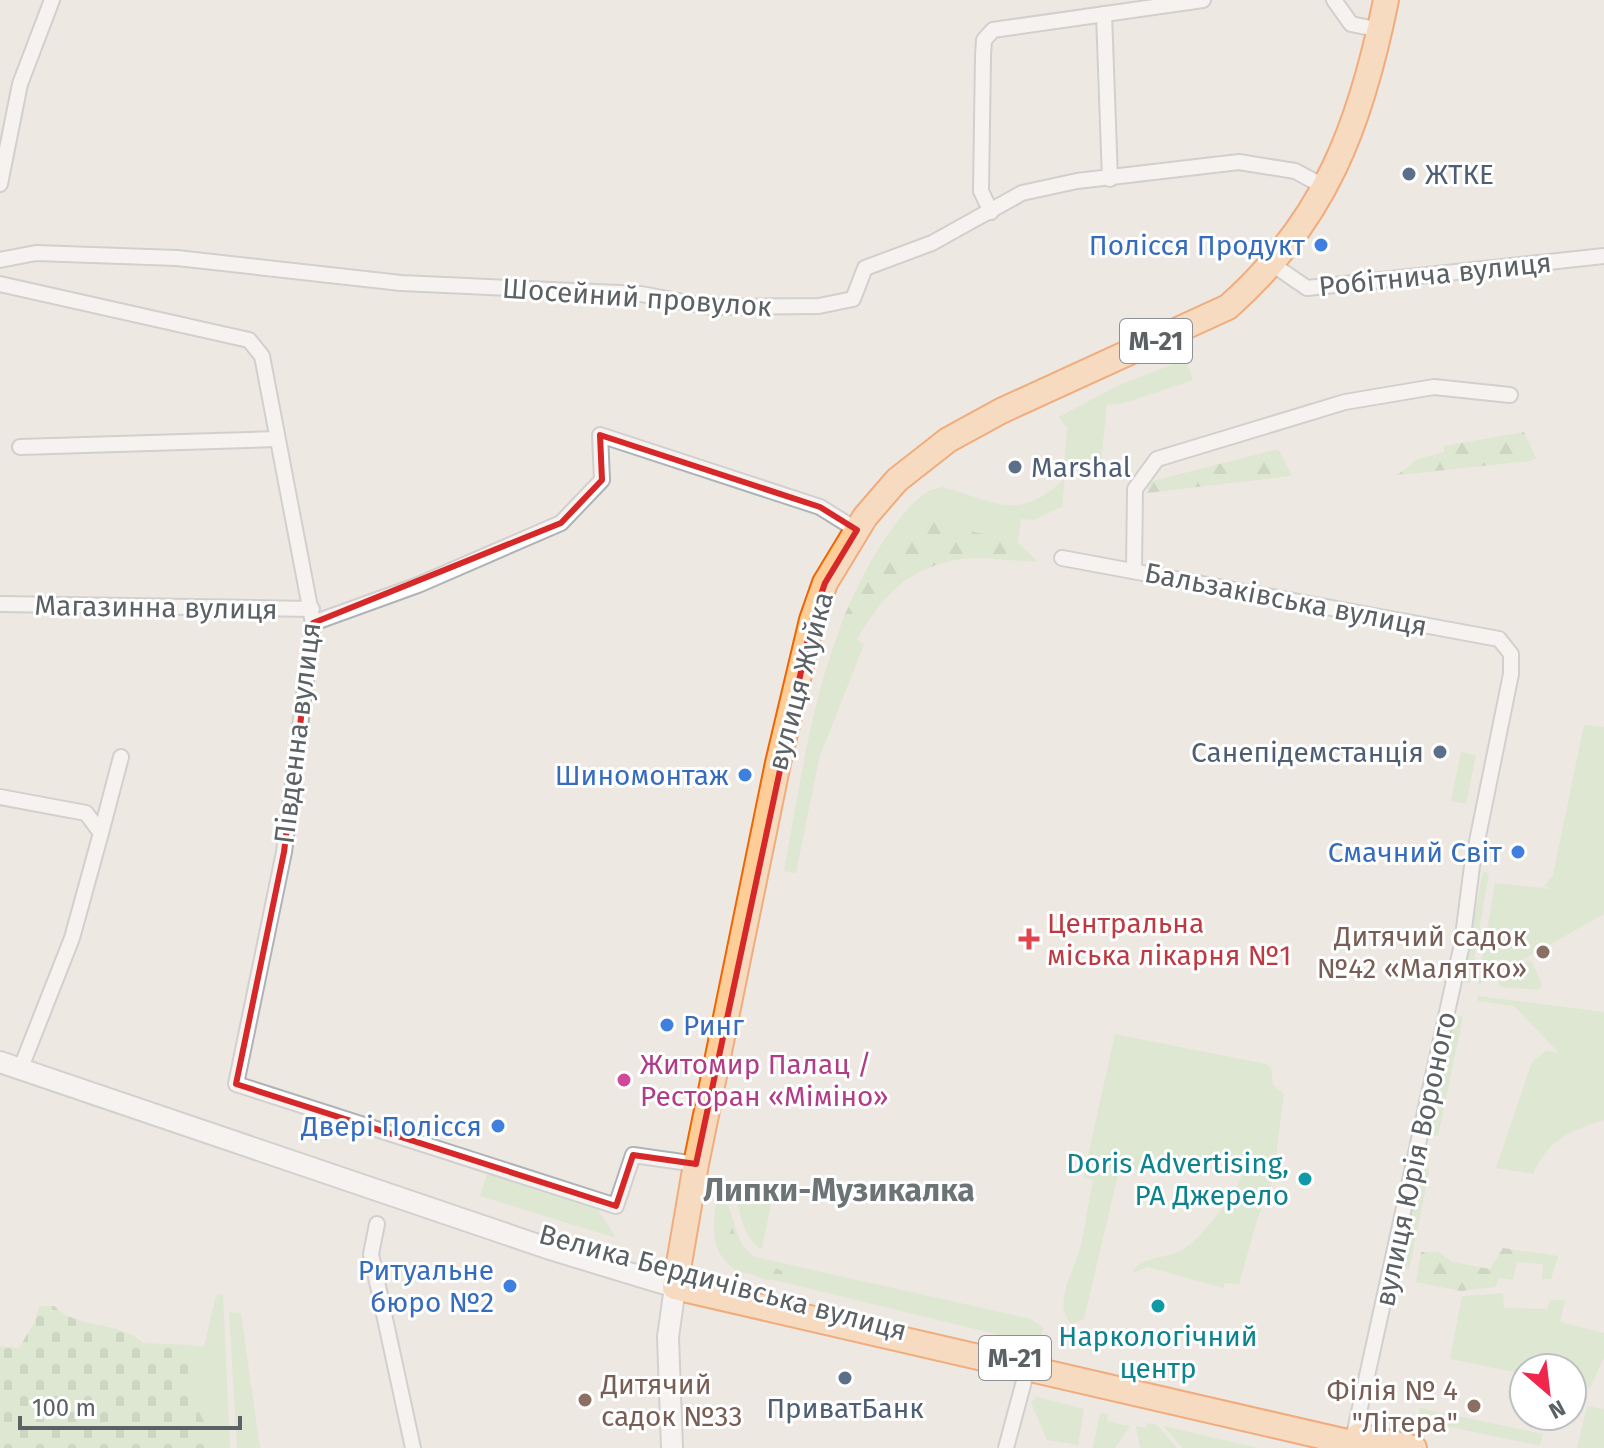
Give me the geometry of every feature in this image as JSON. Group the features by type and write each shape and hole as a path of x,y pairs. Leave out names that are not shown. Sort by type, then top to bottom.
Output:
{"highway":[{"name":"вулиця Жуйка","path":"676,1281 696,1164 772,792 812,620 825,583 857,530 897,480 948,440 1001,411 1228,307 1272,264 1289,246 1325,187 1370,79 1386,0"},
{"name":"Велика Бердичівська вулиця","path":"676,1281 1364,1441"},
{"name":"Велика Бердичівська вулиця","path":"676,1281 1027,1370 1364,1441 1414,1448"}],"main road":[{"name":"Велика Бердичівська вулиця","path":"0,1052 676,1281"},
{"name":"Велика Бердичівська вулиця","path":"0,1062 550,1249 676,1281"},
{"path":"672,1448 668,1337 676,1281"}],"street":[{"path":"0,184 20,84 52,0"},
{"path":"991,212 981,191 984,40 993,30 1203,0"},
{"path":"1334,0 1351,24 1380,30"},
{"path":"1104,14 1110,179"},
{"name":"Шосейний провулок","path":"0,260 36,253 177,258 401,283 641,294 710,307 819,306 853,299 865,268 932,243 1022,193 1239,162 1295,171 1325,187"},
{"name":"Робітнича вулиця","path":"1272,264 1307,288 1604,256"},
{"name":"Південна вулиця","path":"0,284 249,340 262,356 312,616 284,852 236,1084 616,1206 633,1155 696,1164"},
{"path":"1134,570 1135,489 1157,459 1345,402 1434,387 1510,395"},
{"path":"312,616 418,585 561,523 602,480 600,435 820,507 857,530"},
{"path":"20,447 277,439"},
{"name":"Бальзаківська вулиця","path":"1062,558 1499,639 1507,647"},
{"name":"Магазинна вулиця","path":"0,604 312,616"},
{"name":"вулиця Юрія Вороного","path":"1364,1441 1462,944 1472,866 1511,674 1512,658 1507,647"},
{"path":"24,1060 72,938 121,757"},
{"path":"0,797 86,813 101,833"},
{"path":"377,1224 371,1254 413,1448"},
{"path":"1006,1448 1027,1370"}],"highlighted area":[{"path":"600,435 820,507 857,530 825,583 812,620 696,1164 633,1155 616,1206 236,1084 284,852 313,623 561,523 602,480"}],"green space":[{"path":"1186,359 1193,380 1124,403 1107,405 1100,469 1066,465 1062,507 1033,520 1021,519 1018,543 1037,561 975,558 935,565 904,582 879,607 857,640 864,644 819,759 796,873 784,871 809,735 833,646 871,562 896,523 923,495 943,487 1005,505 1019,505 1047,493 1063,480 1067,428 1059,417 1115,387"},
{"path":"1524,432 1536,458 1530,461 1397,475 1418,459 1444,452 1444,446"},
{"path":"1278,449 1292,476 1147,493 1149,482"},
{"path":"931,512 944,516 964,530 1014,540 1019,553 957,557 908,576 884,593 859,631 843,635 844,616 872,561"},
{"path":"1584,725 1604,727 1604,914 1478,985 1495,883 1554,889 1544,886 1553,875"},
{"path":"1461,752 1476,755 1466,804 1451,801"},
{"path":"1483,872 1489,873 1470,983 1461,981"},
{"path":"1528,960 1532,962 1542,984 1539,990 1500,987 1498,979"},
{"path":"1478,996 1604,1012 1604,1120 1561,1138 1545,1153 1533,1174 1496,1168 1532,1062 1546,1051 1559,1053 1514,1006 1478,1001"},
{"path":"1455,1015 1463,1017 1438,1136 1429,1134"},
{"path":"1115,1034 1266,1064 1271,1068 1273,1085 1284,1094 1273,1180 1257,1220 1239,1284 1225,1283 1223,1288 1148,1267 1132,1273 1141,1264 1176,1253 1190,1244 1227,1202 1243,1171 1161,1153 1155,1174 1120,1166 1084,1319 1072,1324 1066,1317 1064,1298 1084,1232 1093,1180 1084,1178"},
{"path":"1428,1168 1409,1270 1400,1262 1421,1172"},
{"path":"488,1170 593,1202 616,1238 480,1196"},
{"path":"732,1181 771,1204 762,1249 745,1229"},
{"path":"718,1193 729,1207 741,1243 755,1257 1031,1319 1043,1328 1041,1341 1036,1344 737,1271 721,1255 714,1236"},
{"path":"720,1219 730,1221 741,1251 782,1271 783,1277 772,1280 761,1278 740,1266 719,1236 716,1225"},
{"path":"1503,1248 1558,1256 1551,1279 1542,1279 1543,1264 1517,1262 1513,1280 1498,1278 1496,1287 1461,1291 1416,1282 1421,1252 1438,1252 1452,1262 1490,1269"},
{"path":"1503,1293 1504,1308 1547,1309 1550,1300 1565,1300 1560,1322 1604,1333 1604,1358 1590,1388 1588,1352 1508,1352 1508,1371 1450,1359 1462,1296"},
{"path":"223,1294 230,1448 218,1448 188,1391 193,1345 204,1347 216,1295"},
{"path":"39,1306 54,1306 74,1319 122,1331 143,1343 193,1345 188,1391 218,1448 0,1448 0,1346 19,1348 35,1321"},
{"path":"229,1312 241,1313 260,1448 237,1448"},
{"path":"1037,1397 1084,1409 1078,1445 1047,1440 1031,1402"},
{"path":"1588,1406 1604,1409 1604,1448 1577,1448 1581,1432 1588,1432"},
{"path":"1420,1408 1508,1427 1508,1432 1543,1434 1540,1446 1418,1420"},
{"path":"1100,1413 1108,1414 1107,1421 1130,1426 1115,1448 1093,1448"},
{"path":"1148,1423 1157,1425 1177,1448 1140,1448 1136,1426 1146,1428"},
{"path":"1163,1426 1258,1448 1183,1448"}],"place":[{"name":"ЖТКЕ","path":"1409,174"},
{"name":"Полісся Продукт","path":"1321,245"},
{"name":"Marshal","path":"1015,467"},
{"name":"Санепідемстанція","path":"1440,752"},
{"name":"Шиномонтаж","path":"745,775"},
{"name":"Смачний Світ","path":"1518,852"},
{"name":"Центральна міська лікарня №1","path":"1029,939"},
{"name":"Дитячий садок №42 «Малятко»","path":"1543,952"},
{"name":"Ринг","path":"667,1025"},
{"name":"Житомир Палац / Ресторан «Міміно»","path":"624,1080"},
{"name":"Двері Полісся","path":"498,1126"},
{"name":"Doris Advertising, РА Джерело","path":"1305,1179"},
{"name":"Ритуальне бюро №2","path":"510,1286"},
{"name":"Наркологічний центр","path":"1158,1306"},
{"name":"ПриватБанк","path":"845,1378"},
{"name":"Дитячий садок №33","path":"585,1400"},
{"name":"Філія № 4 \"Літера\"","path":"1474,1406"}],"district":[{"name":"Липки-Музикалка","path":"839,1190"}]}
